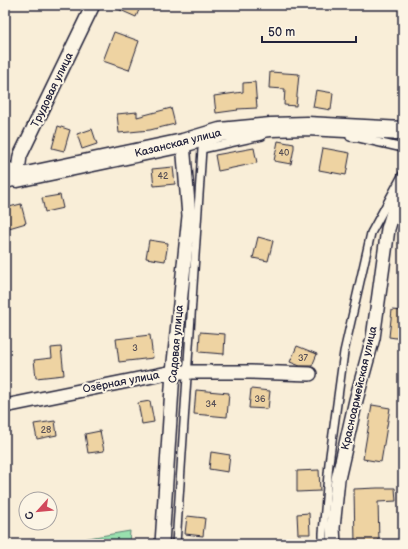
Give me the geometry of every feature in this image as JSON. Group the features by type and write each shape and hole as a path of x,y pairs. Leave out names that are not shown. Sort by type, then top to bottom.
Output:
{"main road":[{"name":"Казанская улица","path":"9,177 183,143 220,132 271,127 308,126 403,131"}],"street":[{"name":"Трудовая улица","path":"9,177 93,5"},
{"name":"Садовая улица","path":"162,544 173,372 189,216 183,143"},
{"name":"Красноармейская улица","path":"334,544 333,528 338,479 372,338 388,229 399,193 403,186"},
{"name":"Озёрная улица","path":"5,406 173,372 310,374"}],"lane":[{"path":"176,544 186,372 202,149 280,132 303,134"},
{"path":"343,136 403,148"},
{"path":"323,544 329,463 344,352 371,232 403,174"}],"green space":[{"path":"130,531 129,544 53,544"}],"building":[{"path":"109,5 141,5 136,17"},
{"path":"114,32 139,41 129,70 103,61"},
{"path":"270,72 299,74 296,106 284,105 285,89 269,88"},
{"path":"255,82 257,108 237,109 238,110 216,113 214,96 243,92 243,83"},
{"path":"316,90 333,93 331,110 313,107"},
{"path":"171,108 175,124 150,130 119,133 117,114 137,112 137,117"},
{"path":"58,126 70,130 64,151 52,148"},
{"path":"92,129 97,144 82,149 77,134"},
{"path":"278,141 294,144 291,164 274,161"},
{"path":"254,148 257,163 218,171 215,155"},
{"path":"323,148 350,153 346,175 319,170"},
{"path":"173,167 175,184 154,186 152,169"},
{"path":"60,195 63,208 45,212 42,198"},
{"path":"21,204 26,223 9,228 5,208"},
{"path":"258,237 273,241 268,261 253,258"},
{"path":"149,240 168,243 165,261 146,258"},
{"path":"392,310 403,311 403,339 389,337"},
{"path":"200,332 225,334 224,354 199,352"},
{"path":"150,335 153,358 119,362 116,339"},
{"path":"297,346 317,354 312,366 300,366 290,362"},
{"path":"61,347 64,375 36,378 34,360 52,358 51,348"},
{"path":"251,389 270,391 268,409 249,408"},
{"path":"196,390 229,393 227,417 194,414"},
{"path":"150,401 154,422 142,424 138,403"},
{"path":"372,405 390,408 381,462 363,459"},
{"path":"55,421 57,435 37,439 34,424"},
{"path":"100,431 104,451 88,453 85,434"},
{"path":"211,452 230,455 228,472 209,469"},
{"path":"319,470 320,491 297,492 297,471"},
{"path":"395,488 396,501 378,502 379,542 355,543 354,489"},
{"path":"309,513 310,534 298,534 297,514"},
{"path":"187,516 205,518 203,536 185,534"}]}
